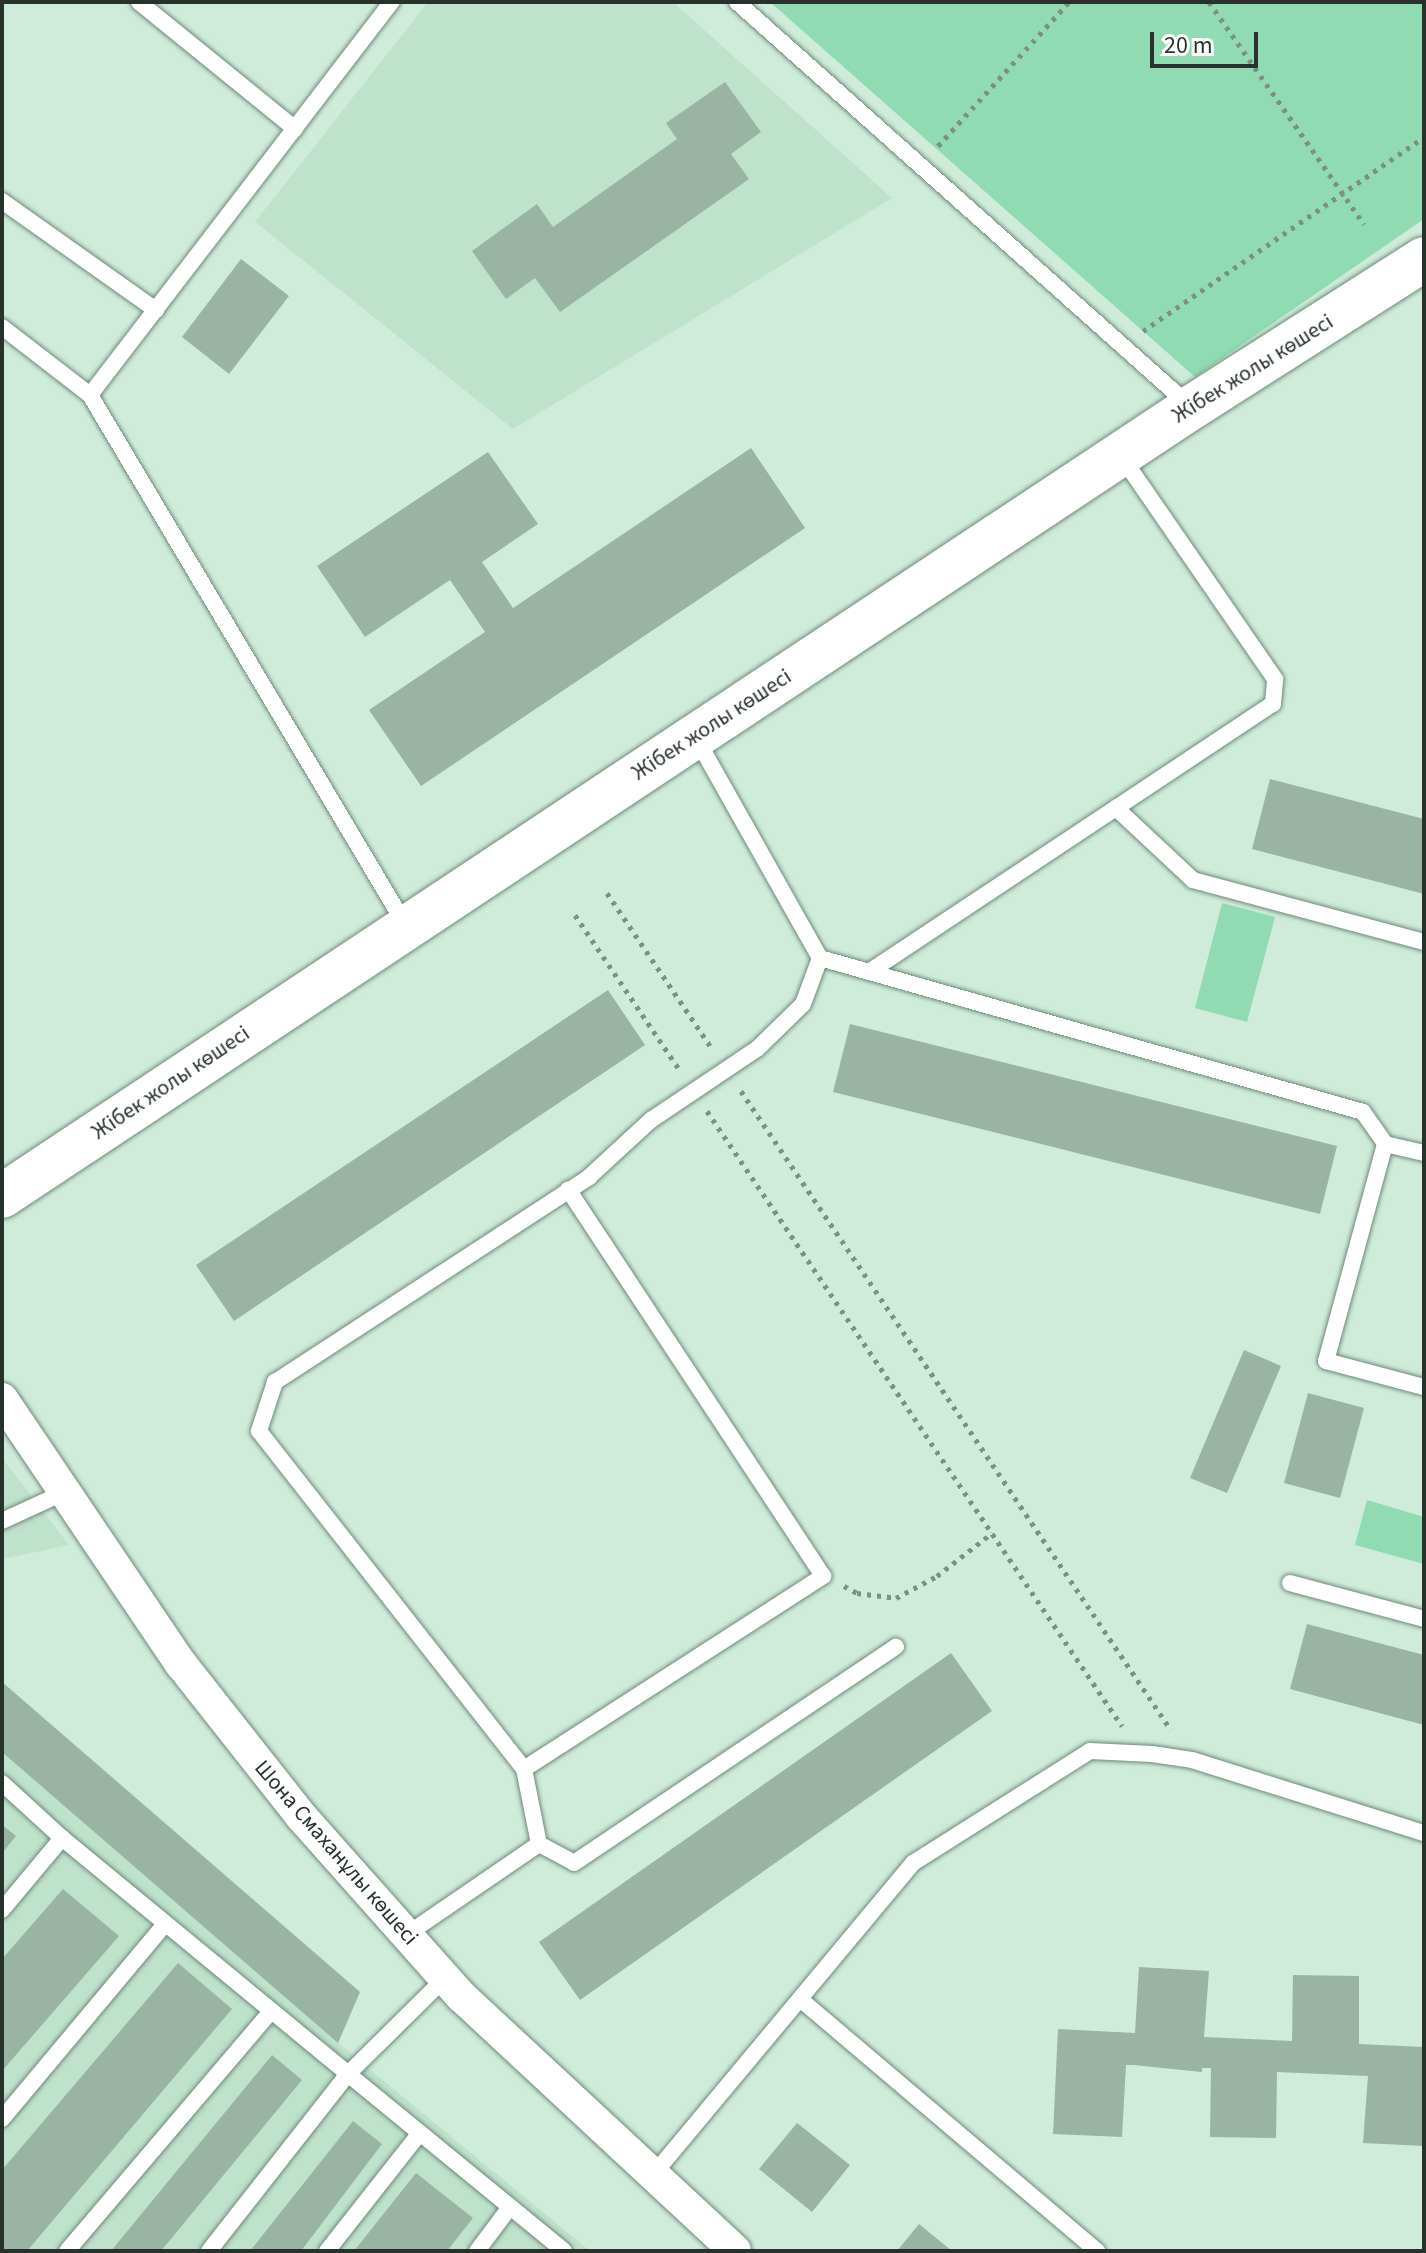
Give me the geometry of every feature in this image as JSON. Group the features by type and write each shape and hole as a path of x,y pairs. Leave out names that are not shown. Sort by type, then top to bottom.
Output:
{"main road":[{"name":"Жібек жолы көшесі","path":"2,1196 1192,407 1418,269"}],"street":[{"name":"Шона Смаханұлы көшесі","path":"2,1399 181,1664 301,1816 445,1978 735,2251"}],"lane":[{"path":"139,2 295,129"},
{"path":"90,395 392,2"},
{"path":"737,2 1192,407"},
{"path":"2,201 156,310"},
{"path":"2,327 90,395 407,927"},
{"path":"869,972 1273,704 1275,679 1120,455"},
{"path":"696,736 820,958 1363,1112 1385,1144 1424,1153"},
{"path":"1116,808 1193,880 1424,942"},
{"path":"539,1844 524,1769 259,1431 275,1382 589,1177 651,1120 758,1048 803,1004 820,958"},
{"path":"1385,1144 1326,1361 1424,1387"},
{"path":"524,1769 823,1576 568,1190"},
{"path":"2,1521 63,1493"},
{"path":"1290,1583 1424,1619"},
{"path":"539,1844 574,1863 896,1647"},
{"path":"653,2175 913,1863 1090,1751 1141,1753 1192,1760 1424,1833"},
{"path":"2,1783 165,1924 564,2251"},
{"path":"2,1910 62,1838"},
{"path":"406,1935 539,1844"},
{"path":"2,2119 165,1924"},
{"path":"209,2251 348,2074 445,1978"},
{"path":"800,1999 1097,2251"},
{"path":"67,2251 271,2011"},
{"path":"327,2251 420,2133"},
{"path":"477,2251 510,2207"}],"path":[{"path":"921,166 1069,2"},
{"path":"1209,2 1364,224"},
{"path":"1123,346 1424,137"},
{"path":"607,893 1192,1760"},
{"path":"575,915 1141,1753"},
{"path":"823,1576 857,1593 896,1598 937,1576 992,1533"}],"shaded area":[{"path":"428,2 673,2 892,198 513,429 255,222"},
{"path":"2,1458 69,1545 2,1559"},
{"path":"2,1682 360,1992 338,2043 590,2251 2,2251"}],"green space":[{"path":"770,2 1424,2 1424,219 1195,377"},
{"path":"1222,903 1275,917 1247,1022 1195,1008"},
{"path":"1367,1500 1424,1517 1424,1564 1355,1545"}],"building":[{"path":"725,82 761,132 731,154 749,179 560,312 535,278 506,299 472,251 537,204 553,227 677,139 666,123"},
{"path":"241,259 289,296 229,374 182,337"},
{"path":"751,448 805,528 421,786 369,710 485,632 450,580 365,637 317,566 488,452 538,524 482,562 513,608"},
{"path":"1270,779 1424,819 1424,894 1252,849"},
{"path":"608,990 645,1045 234,1321 196,1265"},
{"path":"850,1024 1337,1146 1320,1214 833,1092"},
{"path":"1244,1350 1281,1366 1227,1493 1190,1478"},
{"path":"1308,1393 1364,1408 1340,1498 1284,1483"},
{"path":"1307,1624 1424,1655 1424,1725 1290,1689"},
{"path":"951,1653 992,1711 580,2000 539,1942"},
{"path":"2,1682 360,1992 338,2043 2,1752"},
{"path":"2,1825 16,1836 2,1853"},
{"path":"63,1889 119,1936 2,2071 2,1959"},
{"path":"178,1963 232,2009 27,2251 2,2251 2,2170"},
{"path":"1139,1967 1209,1971 1204,2037 1292,2041 1293,1975 1359,1976 1359,2044 1424,2047 1424,2146 1363,2143 1368,2076 1277,2072 1276,2138 1210,2137 1211,2068 1202,2068 1202,2072 1133,2065 1126,2065 1122,2137 1053,2134 1058,2029 1135,2033"},
{"path":"272,2055 302,2080 161,2251 111,2251"},
{"path":"353,2121 382,2144 301,2251 250,2251"},
{"path":"797,2123 850,2165 812,2212 759,2169"},
{"path":"416,2173 473,2218 447,2251 354,2251"},
{"path":"919,2224 952,2251 897,2251"}]}
